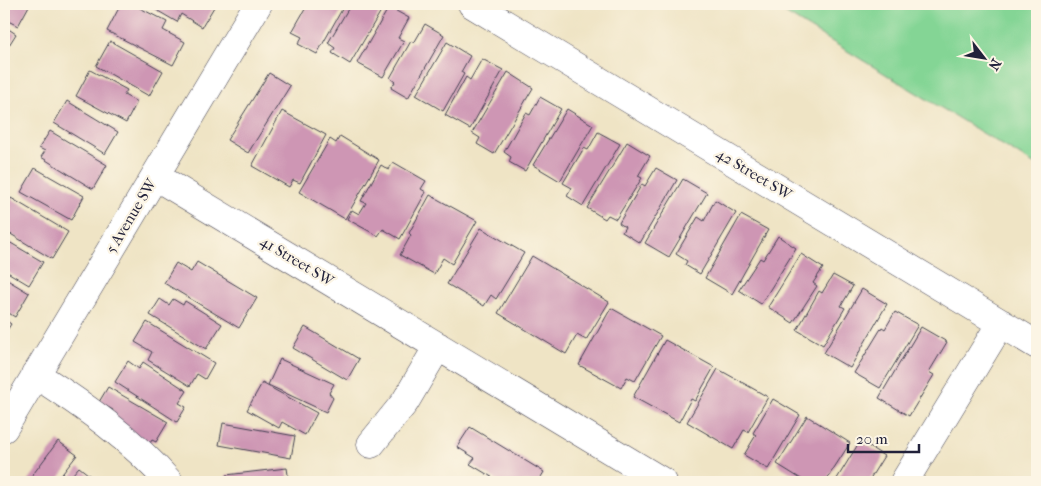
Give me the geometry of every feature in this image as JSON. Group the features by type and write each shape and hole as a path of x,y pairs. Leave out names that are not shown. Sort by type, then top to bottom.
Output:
{"street":[{"name":"5 Avenue SW","path":"4,428 258,4"},
{"name":"42 Street SW","path":"472,4 1037,345"},
{"name":"41 Street SW","path":"155,176 663,482"},
{"path":"904,482 1001,323"},
{"path":"371,444 405,402 438,346"},
{"path":"35,374 104,422 158,469 169,482"}],"green space":[{"path":"770,4 1037,4 1037,166"}],"building":[{"path":"4,4 30,4 18,26 4,19"},
{"path":"121,4 132,4 167,22 163,30 185,42 173,65 107,31"},
{"path":"146,4 209,4 214,7 202,27 181,14 177,22"},
{"path":"308,4 345,4 317,54 298,44 302,37 292,32"},
{"path":"351,4 355,6 356,4 380,4 377,8 381,11 350,64 332,53 335,48 328,43"},
{"path":"389,7 409,18 398,38 404,41 383,77 357,63"},
{"path":"425,24 444,35 408,98 391,88 395,82 390,78 411,41 414,43"},
{"path":"4,26 16,34 4,53"},
{"path":"110,41 163,71 149,96 96,66"},
{"path":"447,42 470,56 461,72 464,74 443,111 416,95"},
{"path":"482,59 503,70 470,129 445,115 466,77 470,80"},
{"path":"90,70 127,90 124,95 137,102 126,123 76,96"},
{"path":"508,72 533,88 494,154 477,144 480,138 472,133"},
{"path":"269,73 290,86 248,153 227,140"},
{"path":"540,97 561,109 525,171 509,162 511,157 504,152 526,113 530,115"},
{"path":"67,101 118,132 105,154 54,123"},
{"path":"567,109 593,125 560,181 533,165"},
{"path":"282,111 326,135 300,183 293,180 289,187 252,166"},
{"path":"50,131 107,165 93,189 41,157 45,151 39,148"},
{"path":"598,132 620,144 583,206 567,196 572,188 563,183 584,148 588,150"},
{"path":"340,136 379,160 345,219 299,192 330,139 336,143"},
{"path":"627,142 650,156 638,176 642,178 616,219 608,215 605,219 587,208"},
{"path":"393,162 426,181 421,189 426,192 400,239 383,229 378,236 347,219 352,210 359,214 366,203 361,201 381,165 389,170"},
{"path":"35,168 84,196 71,220 21,192"},
{"path":"656,168 677,180 640,243 622,232 625,227 619,223 642,184 645,186"},
{"path":"683,179 707,193 669,257 645,243"},
{"path":"430,195 477,221 452,264 443,258 434,274 400,255 411,235 409,233"},
{"path":"11,198 68,232 52,259 4,230 4,211"},
{"path":"715,200 736,213 700,274 685,265 687,261 676,254 698,217 704,221"},
{"path":"741,215 768,230 732,294 705,278"},
{"path":"481,228 524,253 496,299 491,295 484,306 447,284"},
{"path":"778,236 796,248 761,304 739,290 760,258 763,260"},
{"path":"4,239 43,262 29,285 4,270"},
{"path":"801,254 823,268 813,283 817,286 793,323 768,307"},
{"path":"532,256 609,302 586,340 577,335 566,354 498,313"},
{"path":"197,262 257,298 239,328 164,283 176,263 191,272"},
{"path":"833,275 853,286 841,306 845,308 823,345 797,330 819,291 822,293"},
{"path":"4,278 29,293 15,317 4,310"},
{"path":"862,289 887,304 850,368 824,353"},
{"path":"160,299 169,305 173,299 183,305 185,301 222,324 206,349 150,315"},
{"path":"611,308 661,336 635,381 627,377 621,388 579,365"},
{"path":"895,312 918,325 880,388 854,373 882,327 885,329"},
{"path":"4,319 11,324 4,335"},
{"path":"147,322 214,363 205,379 197,374 190,386 148,360 152,352 135,342"},
{"path":"305,327 359,359 347,380 293,348"},
{"path":"921,327 947,342 929,372 934,375 909,416 879,398"},
{"path":"665,340 714,367 695,401 691,399 679,422 633,397"},
{"path":"280,359 334,384 329,393 333,398 326,412 268,385"},
{"path":"128,361 139,369 143,362 187,391 179,403 186,407 177,422 115,382"},
{"path":"718,369 768,397 748,432 744,430 733,449 687,422"},
{"path":"262,383 317,413 305,435 282,422 279,428 247,410"},
{"path":"108,387 168,422 156,442 152,440 148,446 110,417 113,410 99,402"},
{"path":"773,399 800,415 768,469 744,455 756,435 753,433"},
{"path":"807,416 850,443 825,482 806,482 777,464"},
{"path":"223,423 295,436 291,458 219,445"},
{"path":"470,427 544,472 538,482 500,482 470,464 475,458 457,447"},
{"path":"58,441 77,455 56,482 29,482 28,481"},
{"path":"860,441 884,456 868,482 835,482"},
{"path":"79,467 98,482 66,482"},
{"path":"287,468 289,482 227,482 226,475"}]}
